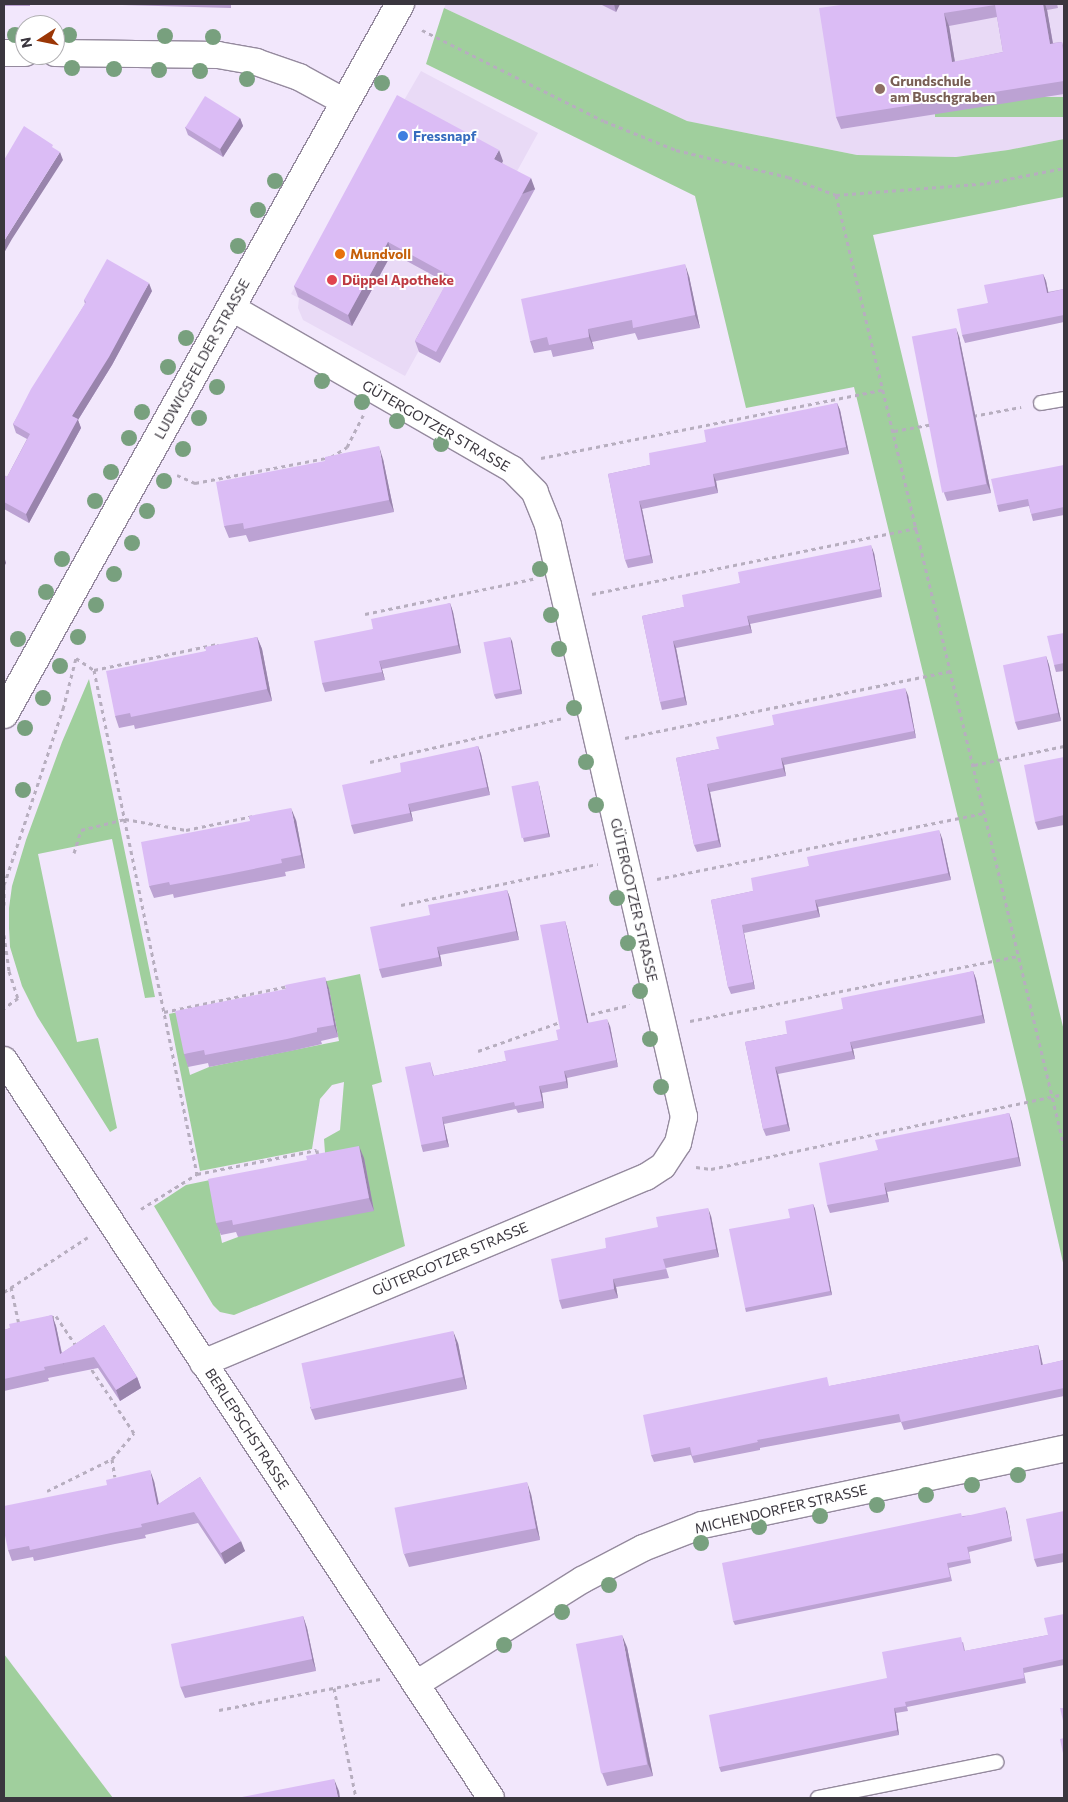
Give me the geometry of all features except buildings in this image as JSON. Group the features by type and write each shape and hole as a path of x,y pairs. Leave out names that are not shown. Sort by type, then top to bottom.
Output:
{"street":[{"name":"LUDWIGSFELDER STRASSE","path":"4,714 400,4"},
{"path":"65,53 218,55 256,62 299,77 345,102"},
{"name":"GÜTERGOTZER STRASSE","path":"204,1363 646,1177 663,1166 678,1143 684,1117 548,525 535,492 512,469 230,307"},
{"name":"BERLEPSCHSTRASSE","path":"4,1060 491,1798"},
{"name":"MICHENDORFER STRASSE","path":"416,1684 582,1580 643,1548 702,1525 1064,1449"}],"lane":[{"path":"1041,403 1064,399"},
{"path":"818,1798 996,1762"}],"path":[{"path":"422,30 604,121 676,150 788,178 836,195 987,183 1064,168"},
{"path":"836,195 952,671 1064,1146"},
{"path":"536,459 884,388"},
{"path":"966,418 1002,411"},
{"path":"176,475 195,483 331,457 347,447 364,412"},
{"path":"894,431 939,423"},
{"path":"586,595 917,528"},
{"path":"365,614 538,578"},
{"path":"94,670 217,644 219,651"},
{"path":"4,905 4,885 63,709 76,658 94,670 197,1174"},
{"path":"149,658 150,667"},
{"path":"620,739 952,671"},
{"path":"370,762 571,717"},
{"path":"974,765 1064,746"},
{"path":"653,880 985,813"},
{"path":"74,853 81,830 125,819 186,830 258,815"},
{"path":"186,830 187,838"},
{"path":"401,906 605,863"},
{"path":"4,935 9,971 18,998 4,1008"},
{"path":"687,1022 1019,956"},
{"path":"164,1012 289,986"},
{"path":"227,999 228,1006"},
{"path":"577,1018 638,1002"},
{"path":"478,1051 568,1020"},
{"path":"695,1166 710,1169 1064,1094"},
{"path":"141,1209 197,1174 317,1150 319,1159"},
{"path":"249,1164 250,1170"},
{"path":"4,1292 90,1236"},
{"path":"11,1287 18,1325 28,1323"},
{"path":"47,1318 56,1316 77,1348"},
{"path":"47,1491 112,1459 134,1433 88,1364"},
{"path":"112,1459 115,1477"},
{"path":"219,1710 380,1679"},
{"path":"334,1688 356,1798"}],"shaded area":[{"name":"Grundschule am Buschgraben","path":"446,4 1064,4 1064,139 1008,150 956,157 857,155 686,121 444,8"},
{"path":"421,71 538,133 405,376 303,320 298,308 299,298 291,294 396,99 403,102"}],"green space":[{"path":"444,8 687,121 857,155 956,157 1008,150 1064,139 1064,197 873,235 1064,1031 1064,1267 1025,1095 854,387 746,408 695,196 426,64"},
{"path":"935,97 1064,97 1064,117 935,117"},
{"path":"89,679 155,997 145,998 112,839 38,854 77,1042 98,1038 117,1128 110,1132 37,1016 22,986 10,947 9,928 12,886 26,840 62,742"},
{"path":"360,974 382,1082 372,1085 405,1246 234,1315 220,1312 213,1305 154,1206 186,1185 210,1180 222,1243 238,1237 326,1166 324,1139 340,1130 344,1082 332,1085 320,1099 312,1149 200,1171 169,1014 214,1004 179,1024 190,1075 209,1067 339,1041 329,989 275,992"},
{"path":"4,1654 113,1798 4,1798"}],"place":[{"name":"Grundschule am Buschgraben","path":"880,89"},
{"name":"Fressnapf","path":"403,136"},
{"name":"Mundvoll","path":"340,254"},
{"name":"Düppel Apotheke","path":"332,280"}]}
